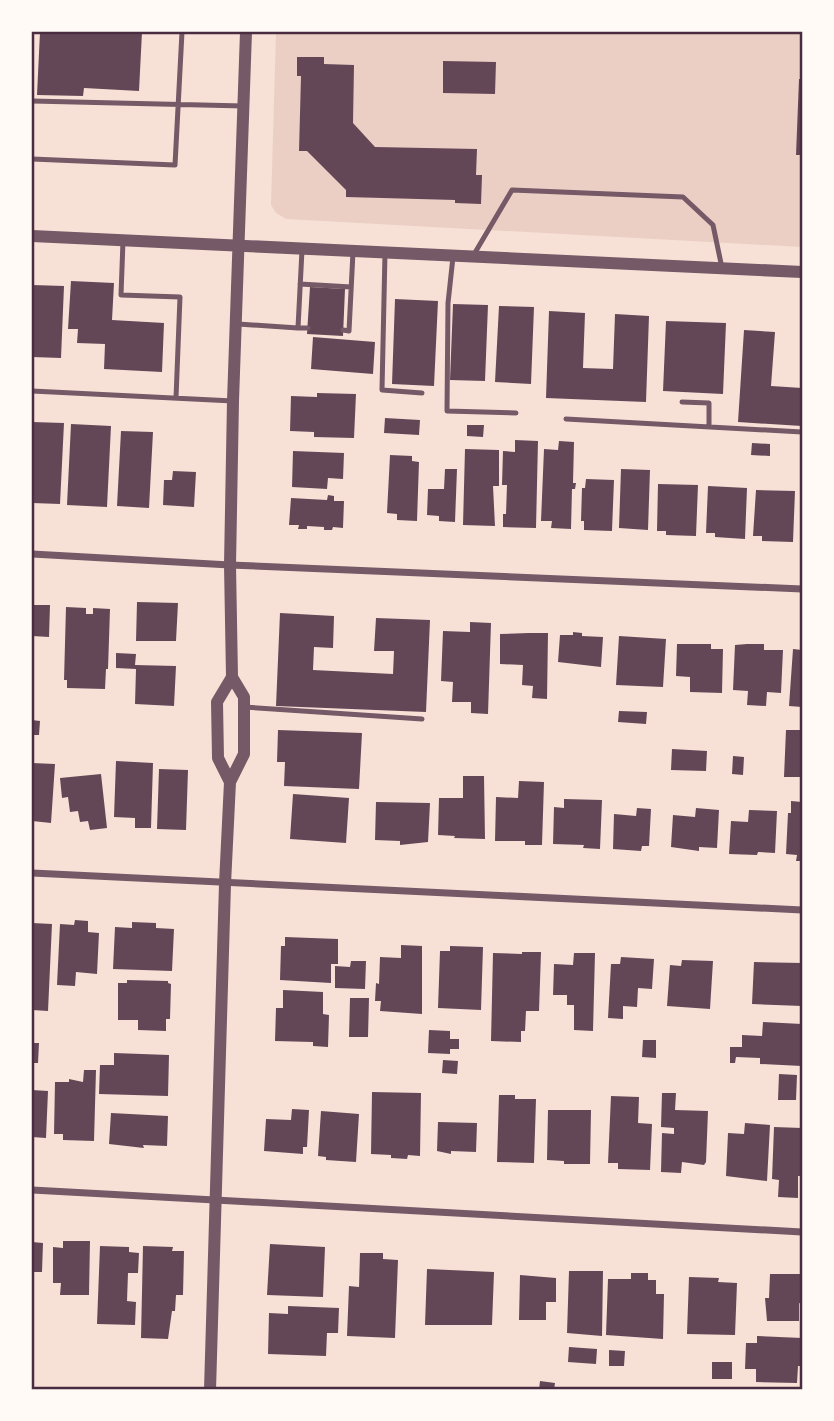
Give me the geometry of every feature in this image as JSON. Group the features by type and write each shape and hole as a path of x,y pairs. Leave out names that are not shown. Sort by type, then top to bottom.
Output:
{"street":[{"path":"210,1390 214,1199 230,782 244,754 244,697 232,677 230,565 246,32"},
{"path":"32,236 803,272"},
{"path":"32,554 803,589"},
{"path":"230,782 218,758 218,702 232,677"},
{"path":"32,873 803,911"},
{"path":"32,1190 803,1232"}],"lane":[{"path":"32,159 175,165 182,32"},
{"path":"32,101 244,106"},
{"path":"472,257 512,190 683,197 713,225 722,268"},
{"path":"123,241 121,295 180,297 176,398"},
{"path":"298,328 302,250"},
{"path":"343,330 349,331 347,313 353,251"},
{"path":"386,253 382,390 422,393"},
{"path":"453,257 448,303 447,411 516,413"},
{"path":"300,284 351,287"},
{"path":"298,311 309,311"},
{"path":"236,324 308,328"},
{"path":"32,391 233,401"},
{"path":"682,402 709,403 709,427"},
{"path":"566,419 803,432"},
{"path":"244,708 422,719"}],"shaded area":[{"path":"276,32 802,32 802,247 286,219 276,213 271,205"}],"building":[{"path":"40,32 142,32 139,91 84,88 83,96 37,95"},
{"path":"297,57 324,57 324,64 354,65 353,123 375,147 477,149 476,175 482,175 481,204 455,203 455,200 346,197 346,190 307,151 299,151 301,76 297,76"},
{"path":"443,61 496,62 495,94 443,93"},
{"path":"799,79 802,79 802,155 796,155"},
{"path":"71,281 114,283 112,320 164,323 162,372 104,369 105,344 77,343 78,329 68,329"},
{"path":"32,285 64,286 61,358 32,357"},
{"path":"310,287 345,289 343,336 307,334"},
{"path":"395,299 438,301 434,386 392,384"},
{"path":"453,304 488,305 485,381 450,380"},
{"path":"499,306 534,307 531,384 495,382"},
{"path":"549,311 585,313 583,368 613,369 615,314 649,316 646,402 546,398"},
{"path":"666,321 726,323 723,394 663,391"},
{"path":"744,330 775,332 771,386 802,388 802,426 738,422"},
{"path":"313,337 375,342 373,374 311,369"},
{"path":"317,393 356,394 354,438 314,437 314,432 290,431 291,396 317,397"},
{"path":"385,418 420,420 419,435 384,433"},
{"path":"32,422 64,423 60,504 32,503"},
{"path":"71,424 111,426 107,507 67,505"},
{"path":"467,425 484,425 483,437 467,436"},
{"path":"121,431 153,432 149,508 117,506"},
{"path":"515,440 538,441 536,528 503,527 507,485 502,485 503,451 515,452"},
{"path":"559,441 574,442 573,483 576,483 575,489 572,489 571,529 551,528 552,521 541,521 544,449 558,450"},
{"path":"752,443 770,444 770,456 751,455"},
{"path":"465,449 499,450 499,486 493,486 495,526 463,525"},
{"path":"293,451 344,453 343,479 328,478 327,489 292,487"},
{"path":"390,455 412,456 412,461 419,462 417,521 397,520 397,514 387,513"},
{"path":"445,469 457,469 455,522 439,521 439,516 427,515 428,489 444,489"},
{"path":"621,469 650,470 648,530 619,528"},
{"path":"173,471 196,472 194,507 163,505 164,480 172,480"},
{"path":"586,479 614,480 612,531 584,530 584,521 581,521 582,488 585,488"},
{"path":"658,484 698,485 696,536 666,535 666,531 657,531"},
{"path":"708,486 747,488 745,539 715,537 715,533 706,533"},
{"path":"756,490 795,491 793,542 762,541 762,536 753,536"},
{"path":"328,495 334,496 334,501 344,501 343,528 324,530 324,527 307,526 307,529 298,529 299,525 289,525 291,498 327,500"},
{"path":"137,602 178,603 176,641 136,641"},
{"path":"32,605 50,605 49,637 32,636"},
{"path":"66,607 86,608 86,614 93,614 93,608 110,609 105,689 67,688 67,680 64,680"},
{"path":"280,613 334,616 333,648 314,647 313,670 393,674 394,651 374,651 376,618 430,620 426,712 276,706"},
{"path":"470,622 491,623 488,714 471,713 471,702 452,702 453,682 441,681 443,631 470,632"},
{"path":"573,632 582,633 582,636 603,637 601,667 558,662 560,635 573,635"},
{"path":"548,633 547,699 532,698 533,686 522,685 523,665 500,664 500,634"},
{"path":"619,636 666,639 663,687 616,685"},
{"path":"677,644 711,644 711,649 723,649 722,693 690,692 690,677 676,676"},
{"path":"764,644 764,650 783,650 781,693 767,692 766,706 747,705 748,691 733,690 735,645"},
{"path":"793,649 802,650 802,707 789,706"},
{"path":"116,653 136,654 135,665 176,666 174,706 135,704 136,669 116,668"},
{"path":"619,711 647,712 646,724 618,722"},
{"path":"32,720 40,721 39,735 32,735"},
{"path":"278,730 362,733 359,789 284,786 285,762 277,762"},
{"path":"786,730 802,730 802,777 784,777"},
{"path":"672,749 707,751 706,771 671,770"},
{"path":"733,756 744,757 743,775 732,774"},
{"path":"116,761 153,763 151,828 135,828 135,818 114,817"},
{"path":"32,763 55,764 51,823 32,821"},
{"path":"159,769 188,770 186,830 157,829"},
{"path":"101,774 107,828 90,830 88,821 80,822 78,811 70,812 68,797 62,798 60,778"},
{"path":"463,776 484,776 485,839 438,835 439,798 463,798"},
{"path":"519,781 544,782 542,845 525,845 525,841 495,841 496,797 518,798"},
{"path":"293,794 349,798 346,843 290,839"},
{"path":"564,799 602,800 600,849 583,848 584,845 553,844 554,807 564,808"},
{"path":"791,801 802,802 802,861 796,861 797,855 786,854"},
{"path":"376,802 430,803 428,842 400,845 400,841 375,840"},
{"path":"637,808 651,809 649,846 642,846 641,851 613,849 614,814 636,816"},
{"path":"696,808 719,810 717,848 699,847 699,851 671,847 673,815 695,817"},
{"path":"749,810 777,811 775,853 729,854 731,821 748,822"},
{"path":"75,920 88,921 88,932 99,933 97,974 76,972 75,986 57,985 60,924 74,925"},
{"path":"132,922 156,923 156,928 174,929 172,971 113,969 115,927 132,928"},
{"path":"32,923 52,924 48,1011 32,1010"},
{"path":"285,937 338,939 338,964 331,964 331,983 280,980 281,946 285,946"},
{"path":"401,945 422,946 422,1014 380,1011 381,1001 375,1001 380,957 401,958"},
{"path":"450,946 483,947 481,1010 438,1008 440,951 450,951"},
{"path":"541,952 539,1011 526,1011 525,1031 521,1031 521,1042 491,1041 493,953"},
{"path":"574,953 595,953 593,1031 574,1030 574,1005 567,1005 567,995 553,995 554,964 573,965"},
{"path":"621,957 654,959 652,989 638,988 637,1007 623,1006 623,1019 608,1018 611,964 620,964"},
{"path":"682,960 713,961 710,1009 667,1006 670,965 681,966"},
{"path":"351,961 366,961 365,989 335,988 335,966 350,967"},
{"path":"754,962 802,963 802,1006 752,1004"},
{"path":"127,980 168,981 171,984 170,1019 166,1019 166,1031 138,1030 138,1020 118,1020 118,983 127,983"},
{"path":"283,990 323,992 323,1014 329,1015 328,1047 313,1046 313,1042 275,1041 276,1008 283,1008"},
{"path":"350,998 369,998 368,1037 349,1037"},
{"path":"763,1022 802,1024 802,1066 760,1064 760,1058 736,1057 735,1063 730,1063 730,1047 742,1047 742,1035 762,1036"},
{"path":"429,1030 450,1031 450,1039 459,1039 459,1049 450,1049 450,1054 428,1053"},
{"path":"643,1040 656,1040 656,1058 642,1057"},
{"path":"32,1043 39,1043 38,1063 32,1063"},
{"path":"114,1053 169,1055 168,1096 99,1094 100,1065 114,1065"},
{"path":"443,1060 458,1061 457,1074 442,1073"},
{"path":"84,1070 96,1070 94,1141 63,1140 63,1134 54,1134 55,1082 69,1082 69,1079 83,1082"},
{"path":"779,1074 797,1075 796,1100 778,1100"},
{"path":"32,1090 48,1091 46,1138 32,1137"},
{"path":"372,1092 421,1093 420,1156 408,1155 407,1159 371,1154"},
{"path":"662,1093 676,1093 675,1110 708,1111 704,1165 682,1162 681,1173 661,1172 662,1133 674,1134 674,1128 661,1127"},
{"path":"499,1095 515,1095 515,1099 536,1099 534,1163 497,1162"},
{"path":"611,1096 639,1097 638,1123 652,1124 650,1170 618,1169 618,1163 608,1163"},
{"path":"292,1109 309,1110 307,1147 303,1147 303,1154 264,1151 266,1119 291,1120"},
{"path":"548,1110 591,1110 590,1164 564,1164 564,1161 547,1160"},
{"path":"321,1111 359,1114 356,1162 326,1160 326,1157 318,1156"},
{"path":"111,1113 168,1116 167,1146 143,1145 144,1148 109,1144"},
{"path":"438,1122 477,1123 476,1152 451,1151 451,1154 437,1151"},
{"path":"745,1123 770,1125 767,1181 726,1176 728,1133 744,1134"},
{"path":"774,1127 802,1128 802,1176 798,1176 798,1198 778,1197 779,1180 772,1179"},
{"path":"63,1241 90,1241 89,1295 60,1295 61,1283 53,1283 53,1247 63,1248"},
{"path":"32,1242 43,1243 42,1272 32,1272"},
{"path":"270,1244 325,1247 323,1297 267,1295"},
{"path":"100,1246 129,1247 129,1252 139,1253 138,1273 128,1273 127,1301 136,1302 135,1325 97,1324"},
{"path":"143,1246 173,1247 172,1251 184,1251 183,1295 176,1295 168,1339 141,1338"},
{"path":"360,1253 383,1253 383,1259 398,1260 395,1338 347,1336 349,1286 359,1287"},
{"path":"427,1269 494,1272 492,1325 425,1325"},
{"path":"569,1271 603,1271 602,1336 567,1333"},
{"path":"631,1273 648,1273 648,1280 656,1280 656,1294 664,1294 663,1339 606,1335 608,1279 631,1279"},
{"path":"770,1274 802,1274 799,1321 767,1321 765,1298 769,1298"},
{"path":"520,1275 556,1278 556,1302 546,1302 546,1320 519,1320"},
{"path":"689,1277 719,1278 718,1282 737,1283 735,1335 687,1334"},
{"path":"288,1306 339,1308 338,1333 327,1333 326,1356 268,1354 269,1313 288,1314"},
{"path":"757,1336 802,1338 802,1366 798,1366 797,1383 756,1382 756,1369 745,1369 746,1343 757,1343"},
{"path":"569,1347 597,1349 596,1364 568,1362"},
{"path":"609,1350 625,1351 624,1366 609,1366"},
{"path":"712,1362 732,1362 732,1379 712,1379"},
{"path":"540,1381 555,1383 554,1390 539,1390"}]}
